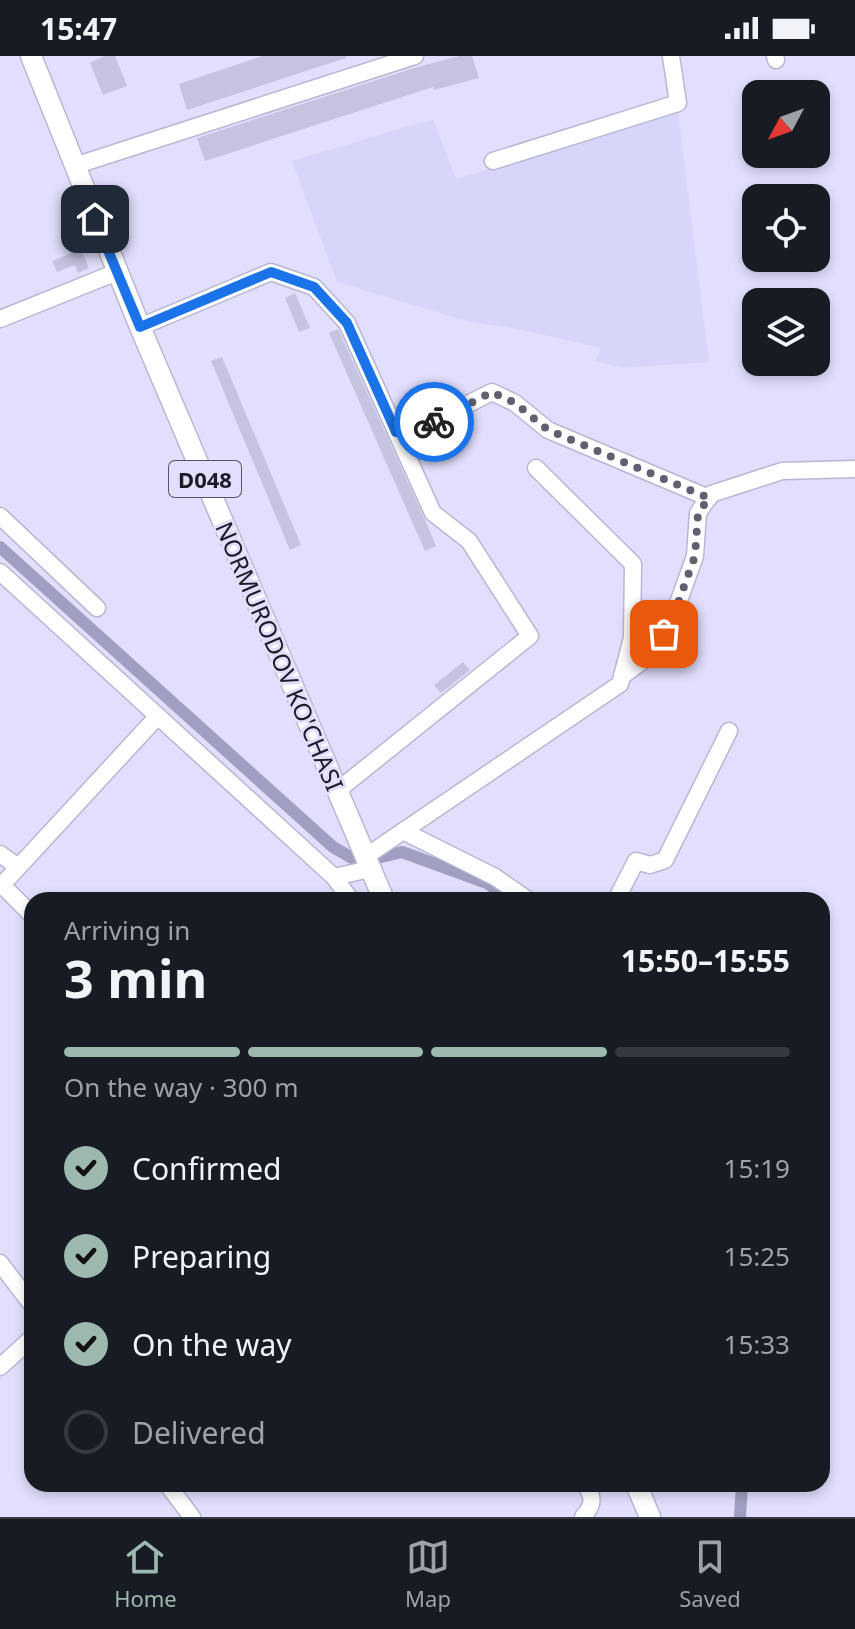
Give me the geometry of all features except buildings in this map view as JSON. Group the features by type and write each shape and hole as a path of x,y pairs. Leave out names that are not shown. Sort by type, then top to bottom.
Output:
{"main road":[{"name":"NORMURODOV KO'CHASI","path":"33,57 117,272 381,892"},
{"path":"639,1492 650,1517"}],"street":[{"path":"74,166 415,56"},
{"path":"493,161 678,103 671,56"},
{"path":"0,319 117,272"},
{"path":"140,327 271,272 314,287 347,323 433,513 469,541 530,636 337,791"},
{"path":"396,432 422,427 492,392 515,403 548,430 709,498"},
{"path":"334,877 368,863 403,831 620,684 632,638 633,564 536,468"},
{"path":"622,676 656,648 672,620 695,556 698,513 711,494 782,471 855,469"},
{"path":"0,516 97,608"},
{"path":"0,572 334,877 345,892"},
{"path":"24,908 1,886 157,717"},
{"path":"620,892 636,861 650,865 665,860 729,731"},
{"path":"403,831 495,877 517,892"},
{"path":"0,854 17,866"},
{"path":"0,1263 24,1294"},
{"path":"0,1367 24,1345"},
{"path":"173,1492 192,1517"},
{"path":"583,1517 592,1506 589,1492"}],"shaded area":[{"path":"678,112 709,362 622,368 596,361 601,348 518,329 470,322 337,282 292,161 433,119 456,179"}],"waterway":[{"path":"0,547 333,847 352,858"},
{"path":"377,858 402,852 487,883 500,892"},
{"path":"740,1517 742,1492"}],"way so far":[{"path":"434,422 492,392 515,403 548,430 709,498 698,513 695,556 664,634"}],"route":[{"path":"95,219 140,327 271,272 314,287 347,323 396,432 434,422"}]}
